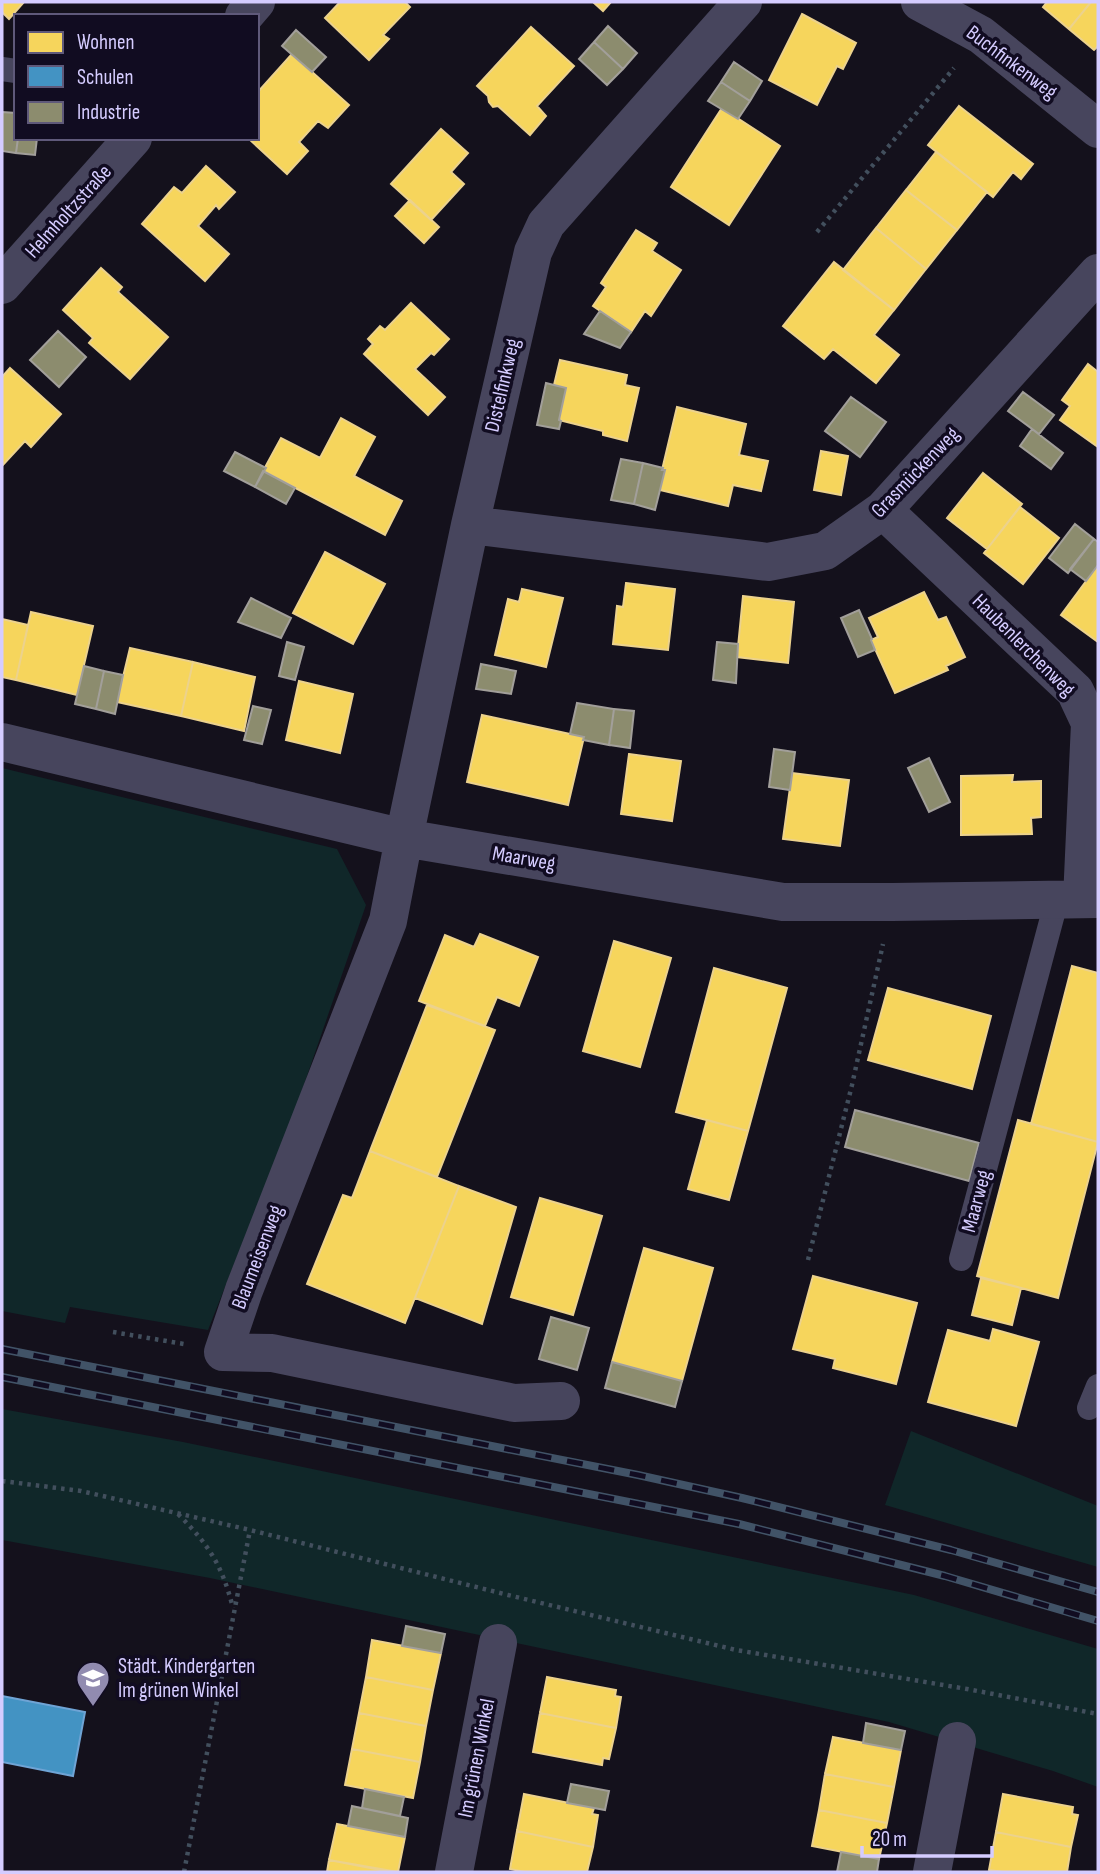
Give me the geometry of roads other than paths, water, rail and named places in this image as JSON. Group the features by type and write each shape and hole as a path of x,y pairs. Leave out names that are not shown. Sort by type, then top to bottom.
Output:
{"street":[{"name":"Distelfinkweg","path":"404,838 470,524 533,252 546,224 743,2"},
{"name":"Buchfinkenweg","path":"920,2 981,35 1098,129"},
{"name":"Helmholtzstraße","path":"2,285 131,140"},
{"name":"Grasmückenweg","path":"470,524 768,562 825,551 883,510 1098,273"},
{"name":"Haubenlerchenweg","path":"883,510 1075,691 1090,723 1079,899"},
{"name":"Maarweg","path":"2,742 404,838 783,902 1079,899"},
{"name":"Blaumeisenweg","path":"404,838 388,921 248,1277 223,1352 272,1353 514,1404 561,1401"},
{"name":"Im grünen Winkel","path":"454,1872 498,1643"},
{"path":"932,1872 957,1741"}],"lane":[{"name":"Maarweg","path":"961,1259 1079,899"}],"railway":[{"path":"2,1349 742,1498 951,1550 1098,1592"},
{"path":"2,1377 739,1524 945,1576 1098,1621"}],"place":[{"name":"Städt. Kindergarten Im grünen Winkel","path":"93,1708"}]}
